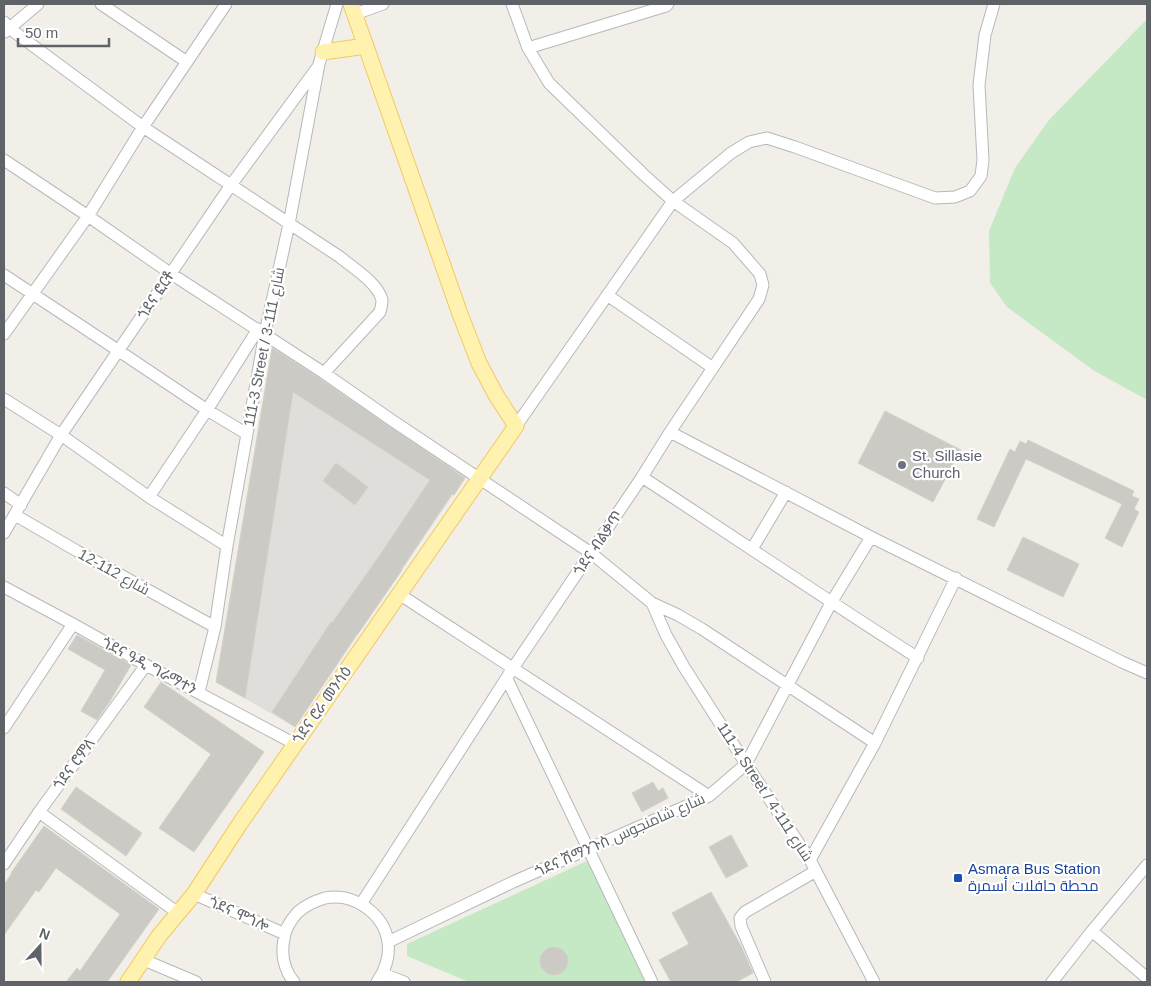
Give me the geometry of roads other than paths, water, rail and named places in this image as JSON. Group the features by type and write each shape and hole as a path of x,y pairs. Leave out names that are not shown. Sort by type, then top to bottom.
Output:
{"main road":[{"path":"353,9 456,305 479,363 496,395 516,426"},
{"path":"321,58 366,46"},
{"name":"ጎደና ሮራ መንሳዕ","path":"128,982 159,936 194,894 239,825 478,478 516,426"}],"street":[{"path":"38,4 6,28 142,127 340,257 367,279 378,291 382,302 380,312 324,373"},
{"path":"101,4 187,62"},
{"path":"4,334 88,216 142,127 226,4"},
{"name":"111-3 Street / شارع 111-3","path":"199,692 215,627 247,434 261,331 289,224 321,58 337,4"},
{"path":"353,9 383,4"},
{"name":"ጎደና ብልቃጥ","path":"361,904 510,674 759,299 763,285 760,274 732,243 673,201 549,83 528,48 512,4"},
{"path":"528,48 668,4"},
{"path":"516,426 673,201 731,153 749,142 768,138 935,198 955,197 970,191 981,176 983,160 979,85 985,34 994,4"},
{"name":"ጎደና ፎርቶ","path":"4,533 61,435 120,350 170,273 321,58"},
{"path":"4,160 170,273 261,331 591,553 652,603 702,629 875,743"},
{"path":"4,276 120,350 207,410 247,434"},
{"path":"607,295 713,368"},
{"path":"149,497 261,331"},
{"path":"4,399 61,435 149,497 227,546"},
{"path":"670,432 871,536 1147,673"},
{"path":"642,477 918,658"},
{"path":"752,549 786,492"},
{"name":"شارع 112-12","path":"4,493 18,510 77,552 215,627"},
{"name":"ጎደና ሽማንጉስ شارع شامنجوس","path":"388,942 513,882 709,796 746,764 831,602 871,536"},
{"path":"810,860 875,743 956,578"},
{"name":"ጎደና ዓዲ ግራማተን","path":"4,587 295,744"},
{"path":"399,594 510,674 709,796"},
{"name":"111-4 Street / شارع 111-4","path":"652,603 666,635 684,667 810,860 874,982"},
{"path":"4,728 73,624"},
{"name":"ጎደና ሮምለ","path":"4,864 39,812 146,665"},
{"path":"510,674 589,849 652,982"},
{"path":"39,812 178,913"},
{"path":"1052,982 1147,865"},
{"path":"761,981 741,926 740,918 745,912 816,871"},
{"name":"ጎደና ሞጎሎ","path":"194,894 285,934"},
{"path":"294,982 290,978 284,964 282,949 285,934 292,920 302,908 316,900 331,897 347,898 361,904 374,914 383,927 388,942 387,960 380,978 404,982"},
{"path":"1092,931 1147,978"},
{"path":"144,960 196,982"}],"place":[{"name":"St. Sillasie Church","path":"902,465"},
{"name":"Asmara Bus Station محطة حافلات أسمرة","path":"958,878"}]}
